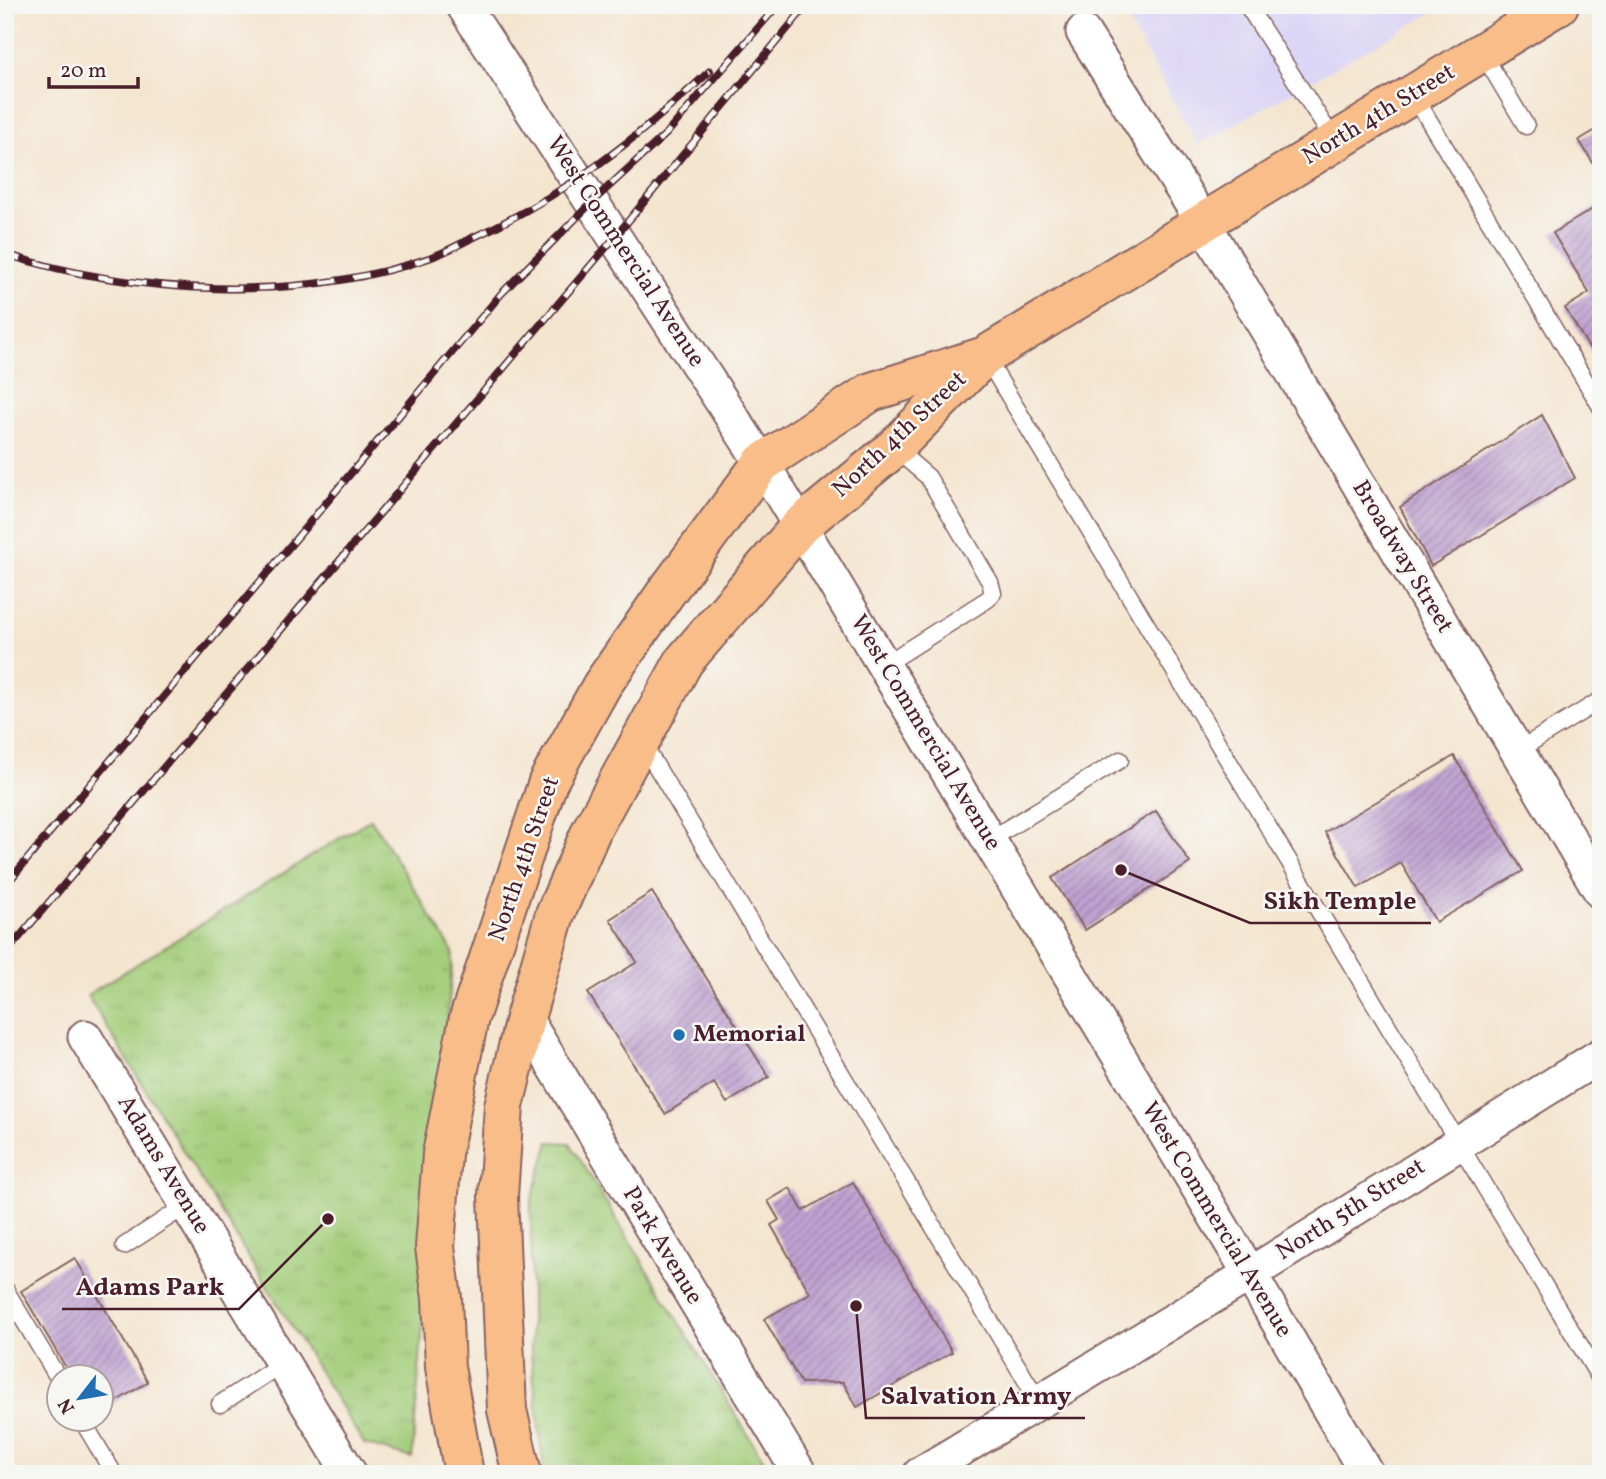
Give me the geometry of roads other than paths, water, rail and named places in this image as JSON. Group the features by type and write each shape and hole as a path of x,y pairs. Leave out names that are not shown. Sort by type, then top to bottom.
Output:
{"main road":[{"name":"North 4th Street","path":"522,1474 507,1410 498,1196 504,1106 524,1018 555,914 592,829 684,661 800,526 894,448 985,356 1559,5"},
{"name":"North 4th Street","path":"464,1474 445,1367 442,1298 435,1247 442,1154 469,1018 548,782 602,685 762,463 871,392 985,356"}],"street":[{"name":"West Commercial Avenue","path":"463,5 762,463 1250,1274 1367,1474"},
{"name":"Broadway Street","path":"1083,32 1203,222 1601,892"},
{"name":"Park Avenue","path":"524,1018 800,1474"},
{"name":"Adams Avenue","path":"85,1037 350,1474"},
{"name":"North 5th Street","path":"920,1474 1250,1274 1601,1055"}],"lane":[{"path":"1247,5 1335,142"},
{"path":"1482,52 1527,126"},
{"path":"1413,94 1601,407"},
{"path":"985,356 1601,1380"},
{"path":"884,665 988,600 993,593 990,582 928,477 894,448"},
{"path":"1517,751 1601,700"},
{"path":"640,740 1039,1402"},
{"path":"989,840 1120,760"},
{"path":"124,1246 187,1205"},
{"path":"5,1289 50,1364"},
{"path":"220,1404 283,1363"},
{"path":"91,1434 114,1474"}],"railway":[{"path":"5,886 501,294 593,201 667,133 778,5"},
{"path":"5,954 615,237 807,5"},
{"path":"5,254 55,268 108,278 217,288 326,282 379,272 440,254 538,204 598,165 654,121 710,71"}],"place":[{"name":"Sikh Temple","path":"1121,870"},
{"name":"Memorial","path":"679,1035"},
{"name":"Adams Park","path":"328,1219"},
{"name":"Salvation Army","path":"856,1306"}]}
